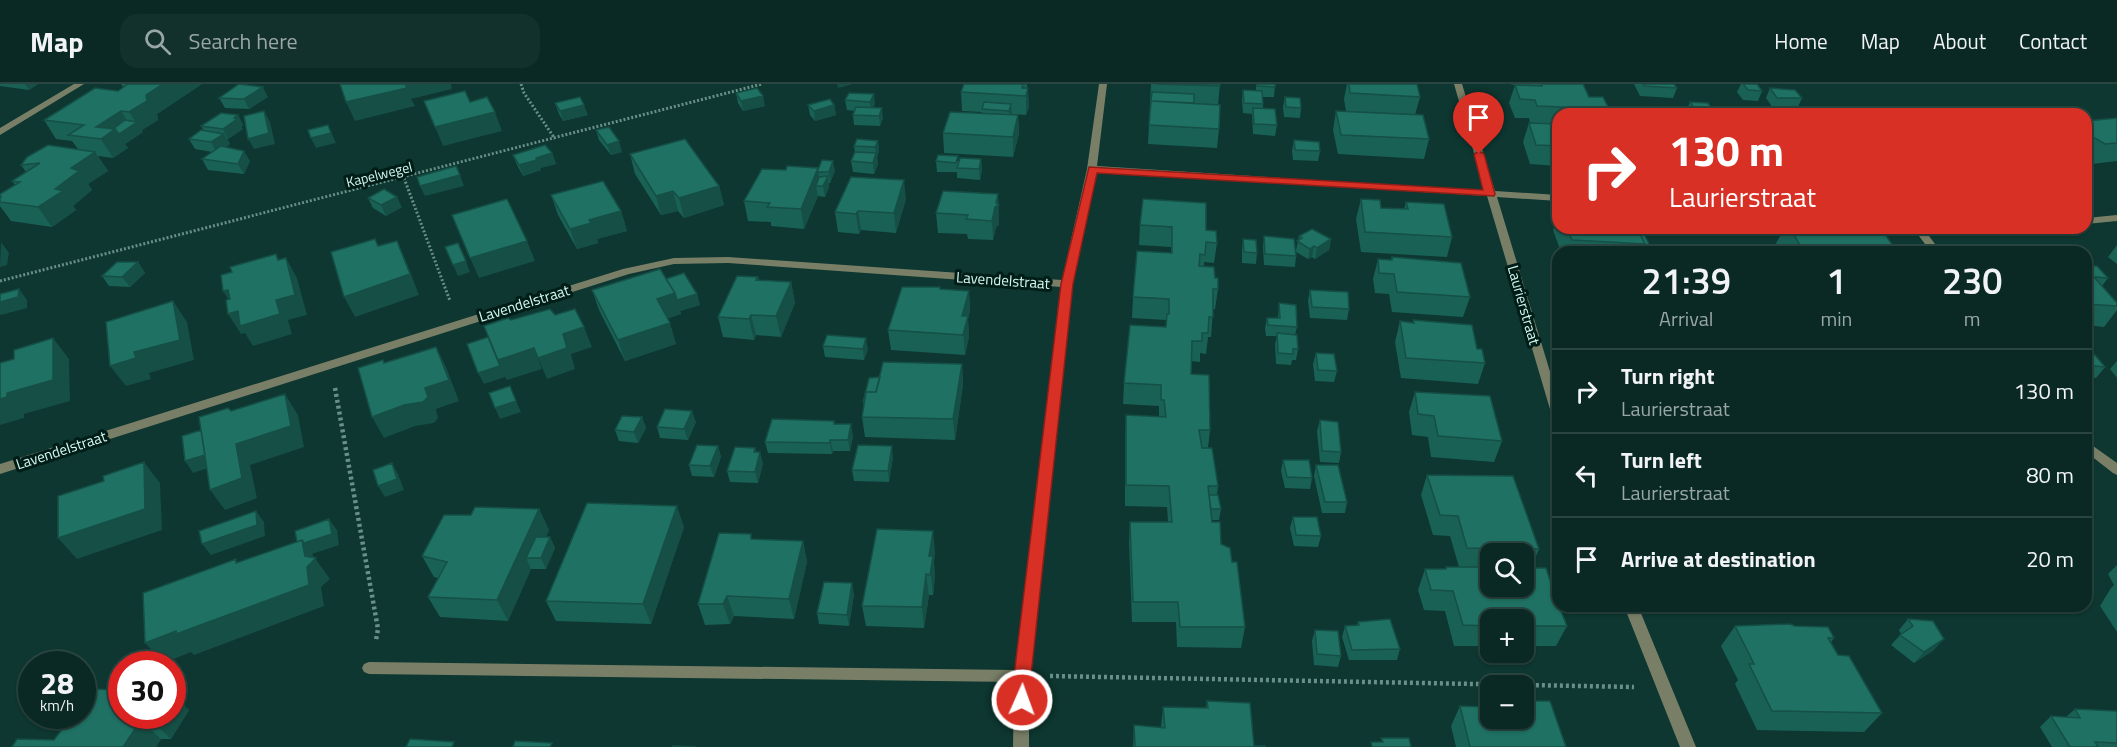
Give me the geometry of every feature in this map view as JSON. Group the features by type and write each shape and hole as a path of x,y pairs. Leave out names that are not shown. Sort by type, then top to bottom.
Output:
{"street":[{"path":"0,132 80,84"},
{"name":"Lavendelstraat","path":"1021,747 1022,676 1067,284 1092,169 1103,84"},
{"name":"Laurierstraat","path":"1458,84 1552,398"},
{"path":"1092,169 1552,198"},
{"path":"2092,220 2117,218"},
{"name":"Lavendelstraat","path":"0,469 458,323 627,271 674,261 728,260 1067,284"},
{"path":"2092,450 2117,470"},
{"path":"1633,612 1688,747"},
{"path":"369,668 1022,676"}],"path":[{"path":"520,84 555,139"},
{"name":"Kapelwegel","path":"0,281 762,84"},
{"path":"404,178 458,323"},
{"path":"330,364 378,629 369,668"},
{"path":"1022,676 1665,688"}],"building":[{"path":"128,84 163,84 146,95 147,101 129,112 121,111 96,127 115,129 101,139 68,135 84,125 44,120 95,88 118,91"},
{"path":"239,84 263,87 244,99 219,98"},
{"path":"340,84 405,84 407,88 346,102"},
{"path":"964,84 1023,84 1022,88 1028,88 1026,96 961,92"},
{"path":"1156,84 1220,84 1220,86"},
{"path":"1257,84 1275,84 1275,87 1257,86"},
{"path":"1349,84 1417,84 1420,97 1350,93"},
{"path":"1541,84 1583,84 1589,97 1603,97 1608,108 1537,106 1535,100 1520,99 1515,85 1542,86"},
{"path":"1643,84 1674,84 1677,88 1644,86"},
{"path":"1743,84 1757,84 1762,91 1748,90"},
{"path":"757,88 763,96 741,101 736,93"},
{"path":"1770,88 1795,90 1802,98 1777,98"},
{"path":"1243,90 1262,91 1263,104 1244,103"},
{"path":"465,91 470,102 487,97 495,112 435,127 424,101"},
{"path":"1152,92 1194,94 1194,103 1151,101"},
{"path":"849,93 874,94 870,102 845,100"},
{"path":"580,97 584,105 560,111 555,103"},
{"path":"1285,97 1300,98 1301,108 1286,107"},
{"path":"830,99 834,105 814,111 808,105"},
{"path":"1151,101 1220,105 1219,129 1149,125"},
{"path":"984,102 1011,104 1009,111 982,109"},
{"path":"1690,102 1708,103 1711,108 1694,108"},
{"path":"856,107 882,108 879,116 853,115"},
{"path":"1253,108 1275,109 1277,125 1254,124"},
{"path":"264,111 269,133 248,139 244,116"},
{"path":"1336,111 1423,115 1429,139 1341,135"},
{"path":"950,112 1018,115 1013,137 943,133"},
{"path":"221,113 238,115 234,118 237,119 223,129 201,126"},
{"path":"2117,118 2117,143 2105,144 2092,136 2092,120"},
{"path":"125,120 137,122 119,134 113,129"},
{"path":"1529,123 1552,124 1552,146 1536,145"},
{"path":"328,125 331,133 311,138 308,130"},
{"path":"609,127 619,141 607,145 596,130"},
{"path":"201,130 224,134 211,142 189,139"},
{"path":"685,139 719,186 679,198 673,191 656,196 630,154"},
{"path":"857,139 878,141 875,147 854,146"},
{"path":"1294,140 1319,142 1320,151 1295,150"},
{"path":"48,145 95,152 71,168 79,171 55,189 63,191 38,207 0,202 0,194 20,182 12,181 40,163 21,165 27,157"},
{"path":"545,145 552,153 536,158 537,160 519,165 513,155"},
{"path":"221,146 244,151 238,164 202,159"},
{"path":"855,152 876,153 873,163 851,161"},
{"path":"938,155 958,156 956,163 936,161"},
{"path":"960,158 981,159 979,169 957,168"},
{"path":"822,160 833,161 829,172 817,172"},
{"path":"456,166 460,175 420,186 417,177"},
{"path":"787,166 818,168 801,209 767,207 770,203 744,201 762,169 786,170"},
{"path":"828,176 823,186 816,186 819,177"},
{"path":"851,177 904,180 894,213 835,212"},
{"path":"603,181 621,211 589,220 591,223 570,229 551,195"},
{"path":"384,189 397,197 381,205 368,198"},
{"path":"943,191 998,194 996,203 999,205 995,207 992,221 966,219 968,215 936,213"},
{"path":"507,199 527,241 470,258 452,215"},
{"path":"1143,199 1206,203 1206,230 1216,231 1217,243 1206,242 1205,255 1200,254 1199,266 1214,267 1215,278 1218,278 1218,289 1213,289 1213,317 1209,317 1208,333 1202,333 1202,341 1192,341 1191,374 1209,375 1210,430 1199,430 1202,448 1212,448 1218,486 1208,486 1212,522 1220,522 1221,544 1230,548 1232,562 1237,562 1245,627 1180,627 1178,602 1133,602 1130,522 1172,522 1169,486 1126,485 1126,415 1166,417 1164,400 1161,400 1161,385 1124,383 1130,325 1166,327 1167,314 1169,314 1169,299 1133,297 1137,251 1172,253 1172,227 1140,225"},
{"path":"1361,199 1380,200 1381,208 1408,209 1406,202 1444,204 1452,237 1365,232"},
{"path":"1312,229 1331,239 1317,248 1314,246 1310,249 1297,241 1302,238 1299,236"},
{"path":"1570,234 1640,234 1645,244 1572,240"},
{"path":"1640,234 1644,234 1650,246 1644,246"},
{"path":"1794,234 1885,234 1893,246 1800,246"},
{"path":"1264,236 1294,239 1296,256 1265,254"},
{"path":"375,239 378,246 397,241 410,274 344,297 331,252"},
{"path":"1243,239 1256,240 1257,253 1244,252"},
{"path":"458,243 466,261 453,265 445,247"},
{"path":"276,254 278,260 286,258 295,295 276,300 280,314 240,326 238,311 228,314 226,300 230,299 228,290 223,291 221,275 232,272 230,267"},
{"path":"1392,257 1461,263 1470,297 1397,292 1394,274 1379,273 1378,259 1392,260"},
{"path":"117,262 138,262 122,277 102,276"},
{"path":"2092,266 2097,266 2108,278 2094,277 2117,303 2117,306 2092,304"},
{"path":"660,269 675,293 657,299 670,323 618,340 592,290"},
{"path":"684,273 697,294 677,300 666,279"},
{"path":"737,276 758,277 756,280 791,282 776,316 751,315 749,319 718,317"},
{"path":"902,287 940,287 940,289 969,291 962,316 968,316 963,335 888,330"},
{"path":"19,289 18,297 0,302 0,294"},
{"path":"1310,290 1348,292 1349,309 1312,307"},
{"path":"173,301 180,340 134,352 136,358 110,366 106,322"},
{"path":"1279,303 1296,305 1297,327 1268,325 1267,318 1280,318"},
{"path":"550,309 555,315 575,309 584,327 563,334 567,348 538,358 534,348 498,360 484,326"},
{"path":"1413,320 1472,325 1477,349 1482,349 1485,363 1406,358 1400,321 1414,323"},
{"path":"1277,333 1297,335 1298,349 1293,349 1293,354 1278,353"},
{"path":"827,335 866,338 863,349 823,346"},
{"path":"488,337 500,366 478,373 467,344"},
{"path":"53,338 53,380 7,393 7,397 0,399 0,363 14,359 14,350"},
{"path":"436,347 449,380 425,388 428,397 423,402 404,405 372,417 358,368 383,360 384,363"},
{"path":"1316,353 1334,354 1337,371 1318,370"},
{"path":"2092,355 2095,355 2105,367 2092,366"},
{"path":"883,362 962,364 953,419 862,417 866,392 876,392"},
{"path":"880,377 876,392 866,392 863,402 869,378"},
{"path":"510,386 516,401 495,408 489,393"},
{"path":"1415,392 1490,396 1502,441 1438,436 1434,416 1418,414"},
{"path":"285,394 291,426 236,444 242,478 210,490 199,417 228,408 231,411"},
{"path":"665,409 692,411 684,429 657,427"},
{"path":"622,416 642,417 634,432 615,430"},
{"path":"772,419 834,421 834,424 851,424 848,440 830,440 830,443 765,442"},
{"path":"1320,420 1338,422 1341,452 1322,451"},
{"path":"201,430 205,455 185,461 182,436"},
{"path":"697,445 718,446 710,466 689,465"},
{"path":"858,445 892,446 888,471 852,470"},
{"path":"735,447 755,448 754,452 760,452 755,472 727,471"},
{"path":"1283,460 1309,460 1312,478 1287,477"},
{"path":"144,462 145,509 58,538 58,496 104,481 103,476"},
{"path":"392,463 397,479 378,486 373,470"},
{"path":"1316,465 1338,465 1347,502 1325,502"},
{"path":"1427,475 1513,476 1539,549 1534,549 1534,543 1480,543 1480,548 1467,548 1458,516 1440,515"},
{"path":"1209,495 1218,495 1221,509 1211,509"},
{"path":"587,503 677,506 643,604 546,601"},
{"path":"475,507 539,509 497,600 428,597 447,562 422,556 444,515 471,515"},
{"path":"256,511 257,525 202,544 199,531"},
{"path":"1293,517 1317,517 1321,536 1296,535"},
{"path":"329,519 332,534 304,543 302,540 297,542 295,531"},
{"path":"877,529 933,531 929,556 933,556 930,575 926,574 922,607 862,606"},
{"path":"719,533 751,534 751,539 803,541 789,599 727,596 723,604 698,604"},
{"path":"536,537 550,537 541,558 526,558"},
{"path":"302,540 305,556 316,558 307,567 309,585 176,634 176,631 145,643 143,593 236,559 236,563"},
{"path":"1480,567 1480,597 1534,597 1534,568 1546,568 1552,586 1552,612 1561,612 1567,626 1534,626 1534,609 1480,609 1480,626 1463,625 1453,591 1431,590 1425,569"},
{"path":"824,582 852,583 847,615 817,613"},
{"path":"1390,619 1400,649 1352,650 1345,626 1359,625 1358,622"},
{"path":"1908,619 1933,621 1944,639 1924,652 1900,635 1913,626"},
{"path":"1790,624 1828,627 1834,638 1828,638 1838,655 1849,656 1882,713 1772,711 1749,664 1754,664 1735,626"},
{"path":"1315,630 1338,631 1341,656 1317,654"},
{"path":"96,689 108,690 108,729 135,729 123,747 12,747 17,739 54,740 62,729 96,729"},
{"path":"1207,701 1250,703 1254,746 1265,747 1135,747 1134,725 1165,728 1163,707 1208,708"},
{"path":"1534,701 1550,701 1566,747 1470,747 1460,706 1480,707 1480,729 1534,729"},
{"path":"2075,709 2116,711 2117,743 2095,742 2098,747 2070,747 2051,716 2080,718"},
{"path":"1381,738 1409,738 1411,747 1372,747 1371,742 1383,742"},
{"path":"410,739 454,742 452,747 406,747"},
{"path":"515,741 552,743 550,747 513,747"}],"route":[{"path":"1022,700 1022,676 1067,284 1092,169 1490,194 1479,154"}]}
